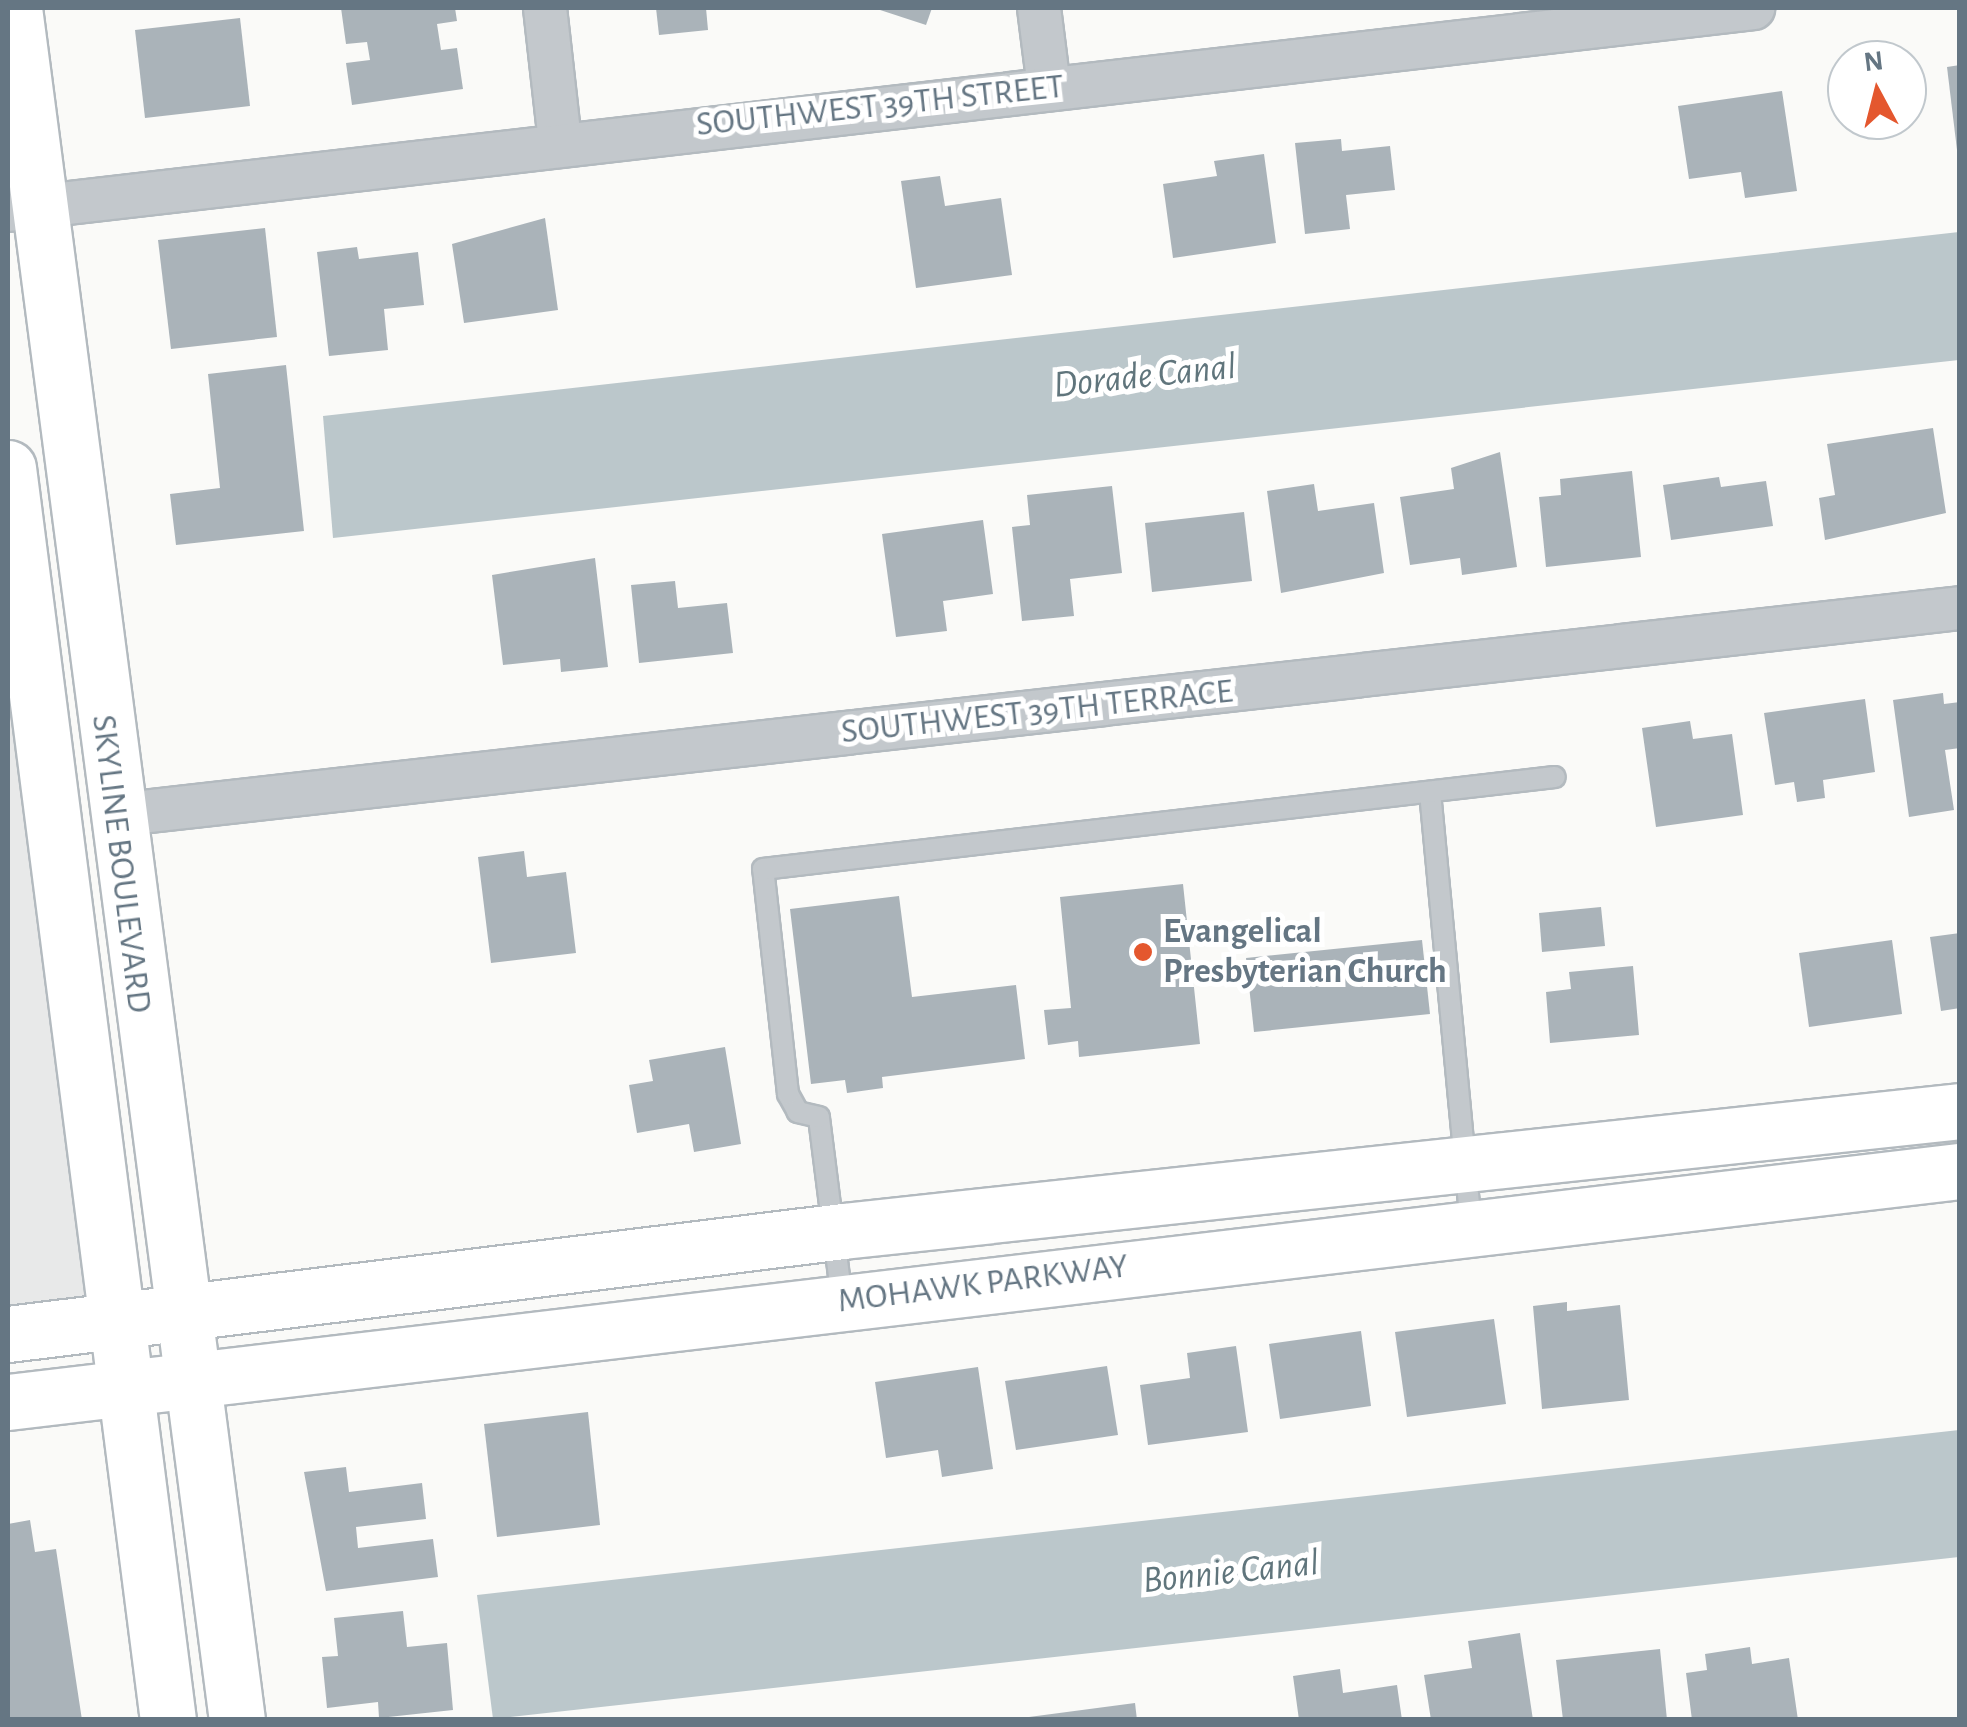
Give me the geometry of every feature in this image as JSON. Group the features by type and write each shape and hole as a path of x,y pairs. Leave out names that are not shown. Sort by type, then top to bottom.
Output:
{"street":[{"name":"SKYLINE BOULEVARD","path":"14,8 23,208 82,540 179,1309 237,1720"},
{"path":"545,8 560,142"},
{"path":"1039,8 1049,87"},
{"name":"SOUTHWEST 39TH STREET","path":"23,208 1049,87 1534,17 1753,8"},
{"name":"SKYLINE BOULEVARD","path":"8,468 13,550 168,1720"},
{"path":"13,550 82,540"},
{"name":"SOUTHWEST 39TH TERRACE","path":"115,815 1960,608"},
{"name":"MOHAWK PARKWAY","path":"8,1334 115,1316 834,1232 1960,1111"},
{"name":"MOHAWK PARKWAY","path":"8,1402 123,1384 1960,1171"}],"lane":[{"path":"842,1300 820,1117 798,1112 788,1094 763,869 1555,776"},
{"path":"1430,792 1472,1228"}],"shaded area":[{"path":"8,615 94,1298 8,1313"}],"water":[{"name":"Dorade Canal","path":"1959,232 1959,360 333,538 323,416"},
{"name":"Bonnie Canal","path":"1959,1430 1959,1557 493,1719 477,1595"}],"building":[{"path":"341,8 455,8 457,21 437,24 441,50 457,48 463,89 352,105 346,63 370,60 367,42 346,44"},
{"path":"656,8 706,8 708,30 659,35"},
{"path":"874,8 932,8 926,25"},
{"path":"240,18 250,106 145,118 135,30"},
{"path":"1960,65 1960,150 1957,150 1947,67"},
{"path":"1782,91 1797,191 1745,198 1741,172 1689,179 1678,106"},
{"path":"1341,139 1342,151 1390,146 1395,190 1346,195 1350,229 1305,234 1295,143"},
{"path":"1264,154 1276,243 1173,258 1163,184 1217,176 1214,161"},
{"path":"940,176 945,206 1001,198 1012,275 916,288 901,181"},
{"path":"545,218 558,310 464,323 452,244"},
{"path":"265,228 277,337 171,349 158,240"},
{"path":"357,247 359,259 418,252 424,305 384,309 388,350 329,356 317,252"},
{"path":"286,365 304,531 176,545 170,494 220,488 208,374"},
{"path":"1933,428 1946,513 1825,540 1819,498 1835,495 1827,444"},
{"path":"1500,452 1517,567 1462,575 1460,558 1410,565 1400,497 1454,489 1451,468"},
{"path":"1632,471 1641,557 1546,567 1539,497 1561,495 1560,479"},
{"path":"1719,477 1721,487 1766,481 1773,526 1671,540 1663,485"},
{"path":"1314,484 1318,511 1374,503 1384,573 1281,593 1267,491"},
{"path":"1112,486 1122,573 1070,579 1074,616 1022,621 1012,527 1030,525 1027,495"},
{"path":"1244,512 1252,581 1152,592 1145,523"},
{"path":"983,520 993,594 943,601 947,631 896,637 882,534"},
{"path":"595,558 608,667 561,672 560,659 503,665 492,575"},
{"path":"675,581 678,608 727,603 733,653 639,663 631,585"},
{"path":"1943,693 1944,704 1960,702 1960,748 1945,750 1954,810 1909,817 1893,700"},
{"path":"1865,699 1875,772 1823,780 1825,798 1797,802 1794,782 1775,785 1764,713"},
{"path":"1690,721 1693,739 1732,734 1743,815 1656,827 1642,728"},
{"path":"524,851 527,877 566,872 576,953 491,963 478,857"},
{"path":"1183,884 1200,1044 1079,1057 1078,1041 1048,1045 1044,1010 1071,1008 1060,897"},
{"path":"899,896 912,997 1016,985 1025,1059 882,1077 883,1088 847,1093 845,1080 811,1084 790,909"},
{"path":"1601,907 1605,946 1542,952 1539,913"},
{"path":"1960,933 1960,1008 1941,1011 1930,937"},
{"path":"1422,940 1430,1014 1254,1032 1246,958"},
{"path":"1892,940 1902,1014 1809,1027 1799,953"},
{"path":"1633,966 1639,1035 1550,1043 1546,992 1571,989 1569,972"},
{"path":"725,1047 741,1144 694,1152 689,1124 637,1133 629,1085 653,1081 649,1060"},
{"path":"1567,1302 1567,1311 1620,1305 1629,1400 1542,1409 1533,1306"},
{"path":"1494,1319 1506,1404 1407,1417 1395,1332"},
{"path":"1361,1331 1371,1406 1280,1419 1269,1344"},
{"path":"1236,1346 1248,1432 1148,1445 1140,1385 1190,1378 1187,1353"},
{"path":"1107,1366 1118,1435 1016,1450 1005,1381"},
{"path":"978,1367 993,1469 942,1477 938,1450 886,1458 875,1382"},
{"path":"588,1412 600,1525 497,1537 484,1424"},
{"path":"346,1467 349,1492 422,1483 426,1519 356,1527 358,1548 433,1539 438,1577 326,1591 304,1472"},
{"path":"30,1520 35,1552 56,1549 82,1720 8,1720 8,1524"},
{"path":"403,1611 407,1647 447,1643 453,1710 379,1718 378,1702 327,1708 322,1657 338,1656 334,1618"},
{"path":"1520,1633 1533,1720 1431,1720 1424,1675 1472,1668 1468,1641"},
{"path":"1750,1647 1752,1664 1789,1658 1798,1720 1692,1720 1686,1673 1707,1670 1705,1654"},
{"path":"1660,1649 1667,1720 1563,1720 1556,1660"},
{"path":"1340,1669 1343,1693 1397,1685 1402,1720 1299,1720 1293,1676"},
{"path":"1135,1703 1137,1720 1029,1720 1029,1717"}],"place":[{"name":"Evangelical Presbyterian Church","path":"1143,952"}]}
